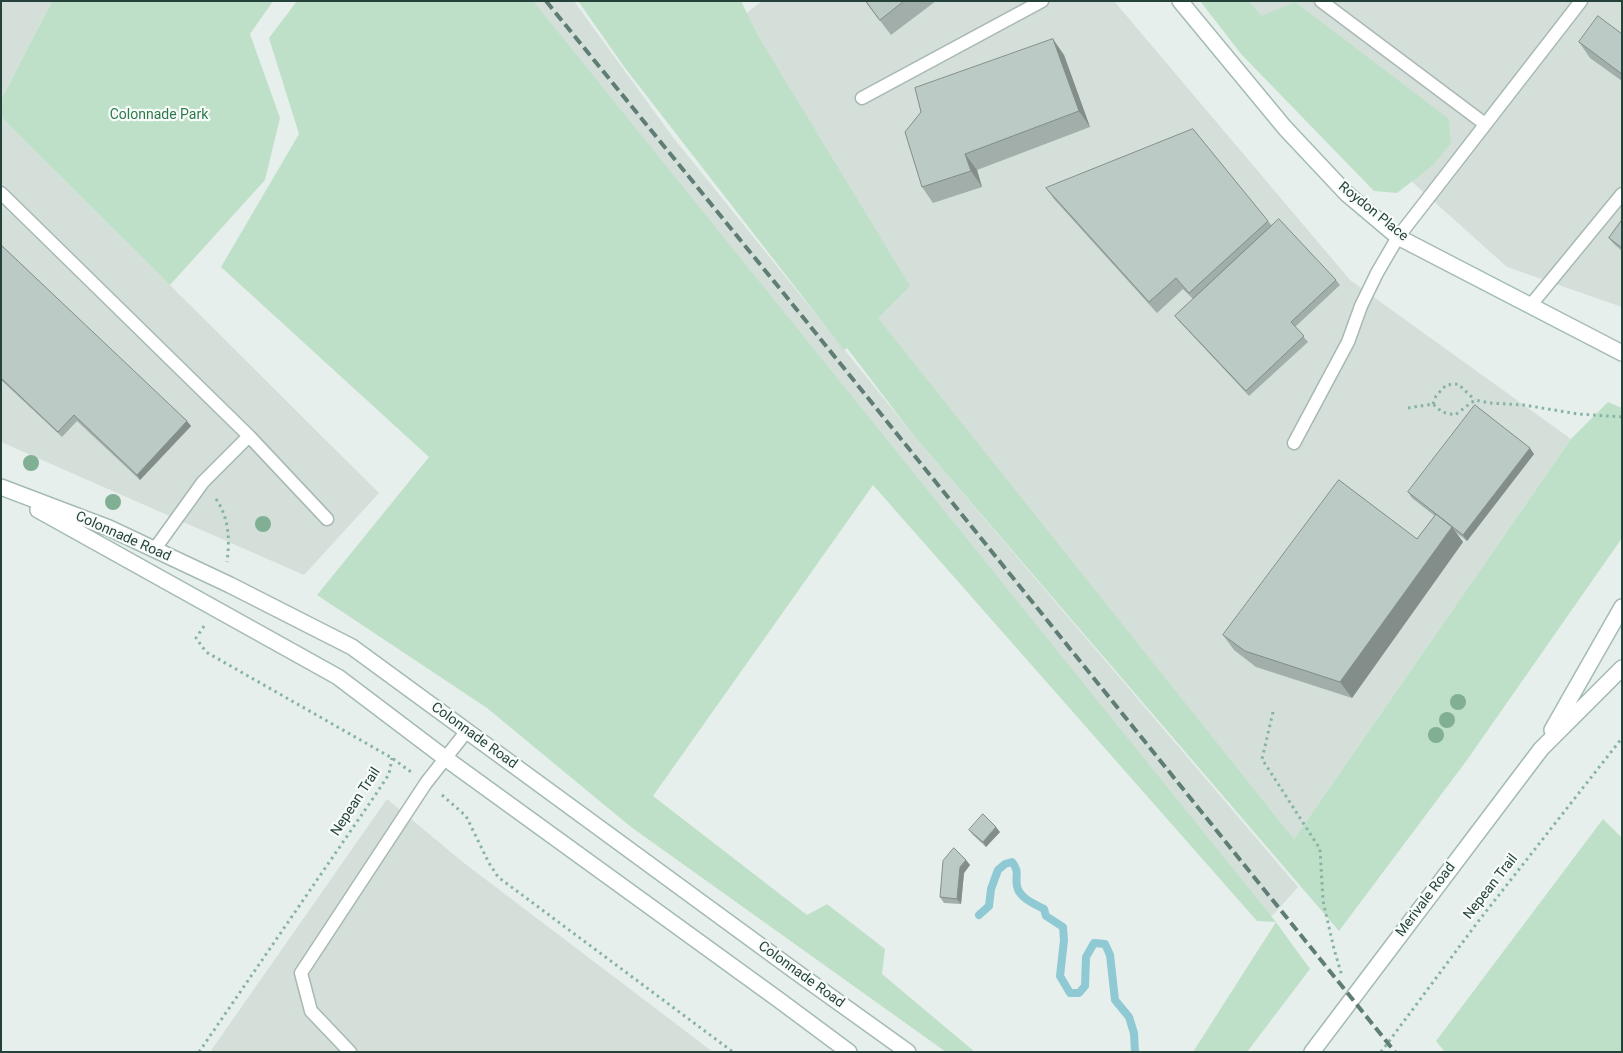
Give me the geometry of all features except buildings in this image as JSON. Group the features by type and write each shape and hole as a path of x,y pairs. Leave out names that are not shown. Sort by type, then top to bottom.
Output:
{"street":[{"name":"Roydon Place","path":"1180,1 1285,128 1347,194 1398,237 1622,352"},
{"name":"Colonnade Road","path":"1,488 109,528 230,585 352,647 466,732 908,1052"},
{"name":"Colonnade Road","path":"1,488 338,677 444,758 848,1052"},
{"name":"Merivale Road","path":"1312,1052 1541,749 1622,607"},
{"name":"Merivale Road","path":"1541,749 1622,668"}],"lane":[{"path":"862,98 1042,1"},
{"path":"1321,1 1485,124"},
{"path":"1294,443 1348,342 1361,306 1398,237 1581,1"},
{"path":"1,194 249,436 327,519"},
{"path":"1530,306 1622,194"},
{"path":"154,550 203,482 249,436"},
{"path":"350,1052 311,1012 301,973 444,758 466,732"}],"path":[{"path":"1433,404 1436,396 1446,385 1458,384 1475,400 1490,403 1578,414 1622,416"},
{"path":"1433,404 1442,412 1455,415 1475,400"},
{"path":"1408,408 1433,404"},
{"path":"203,482 222,508 228,528 229,547 227,562"},
{"name":"Nepean Trail","path":"199,1052 376,794 389,774 392,758 206,652 196,638 215,607"},
{"path":"1273,712 1262,759 1320,849 1323,901 1334,949 1350,1001"},
{"name":"Nepean Trail","path":"1381,1052 1477,923 1622,738"},
{"path":"466,816 498,878 733,1052"}],"shaded area":[{"path":"1,1 52,1 1,100"},
{"path":"530,1 574,1 672,136 914,436 1298,887 1273,915 1269,917"},
{"path":"762,1 1114,1 1350,280 1571,439 1294,839 873,313 691,57"},
{"path":"1224,1 1622,1 1622,307 1507,267 1255,41"},
{"path":"1,117 379,493 304,575 1,442"},
{"path":"387,799 464,863 713,1052 210,1052"}],"green space":[{"name":"Colonnade Park","path":"52,1 273,1 250,34 280,118 265,180 170,285 1,117 1,100"},
{"path":"297,1 533,1 1276,922 1257,921 873,485 653,796 807,915 827,904 885,949 882,974 975,1052 946,1052 631,827 487,708 317,595 429,457 221,267 299,134 269,38"},
{"path":"578,1 741,1 758,36 910,286 878,318 1294,839 1571,439 1608,402 1622,408 1622,538 1467,760 1339,931 914,436 847,348 844,350 625,68"},
{"path":"1200,1 1249,1 1261,16 1295,2 1449,119 1451,143 1433,165 1397,193 1374,191 1242,55"},
{"path":"1603,819 1622,838 1622,1052 1445,1052 1436,1041"},
{"path":"1276,922 1310,969 1247,1052 1193,1052"}],"waterway":[{"path":"979,915 989,906 991,889 998,870 1005,864 1012,862 1016,868 1017,886 1021,894 1044,909 1046,916 1063,927 1064,940 1060,976 1070,993 1079,993 1085,986 1086,957 1094,943 1105,944 1110,955 1115,1000 1129,1017 1134,1033 1135,1052"}],"railway":[{"path":"546,1 1395,1052"}]}
